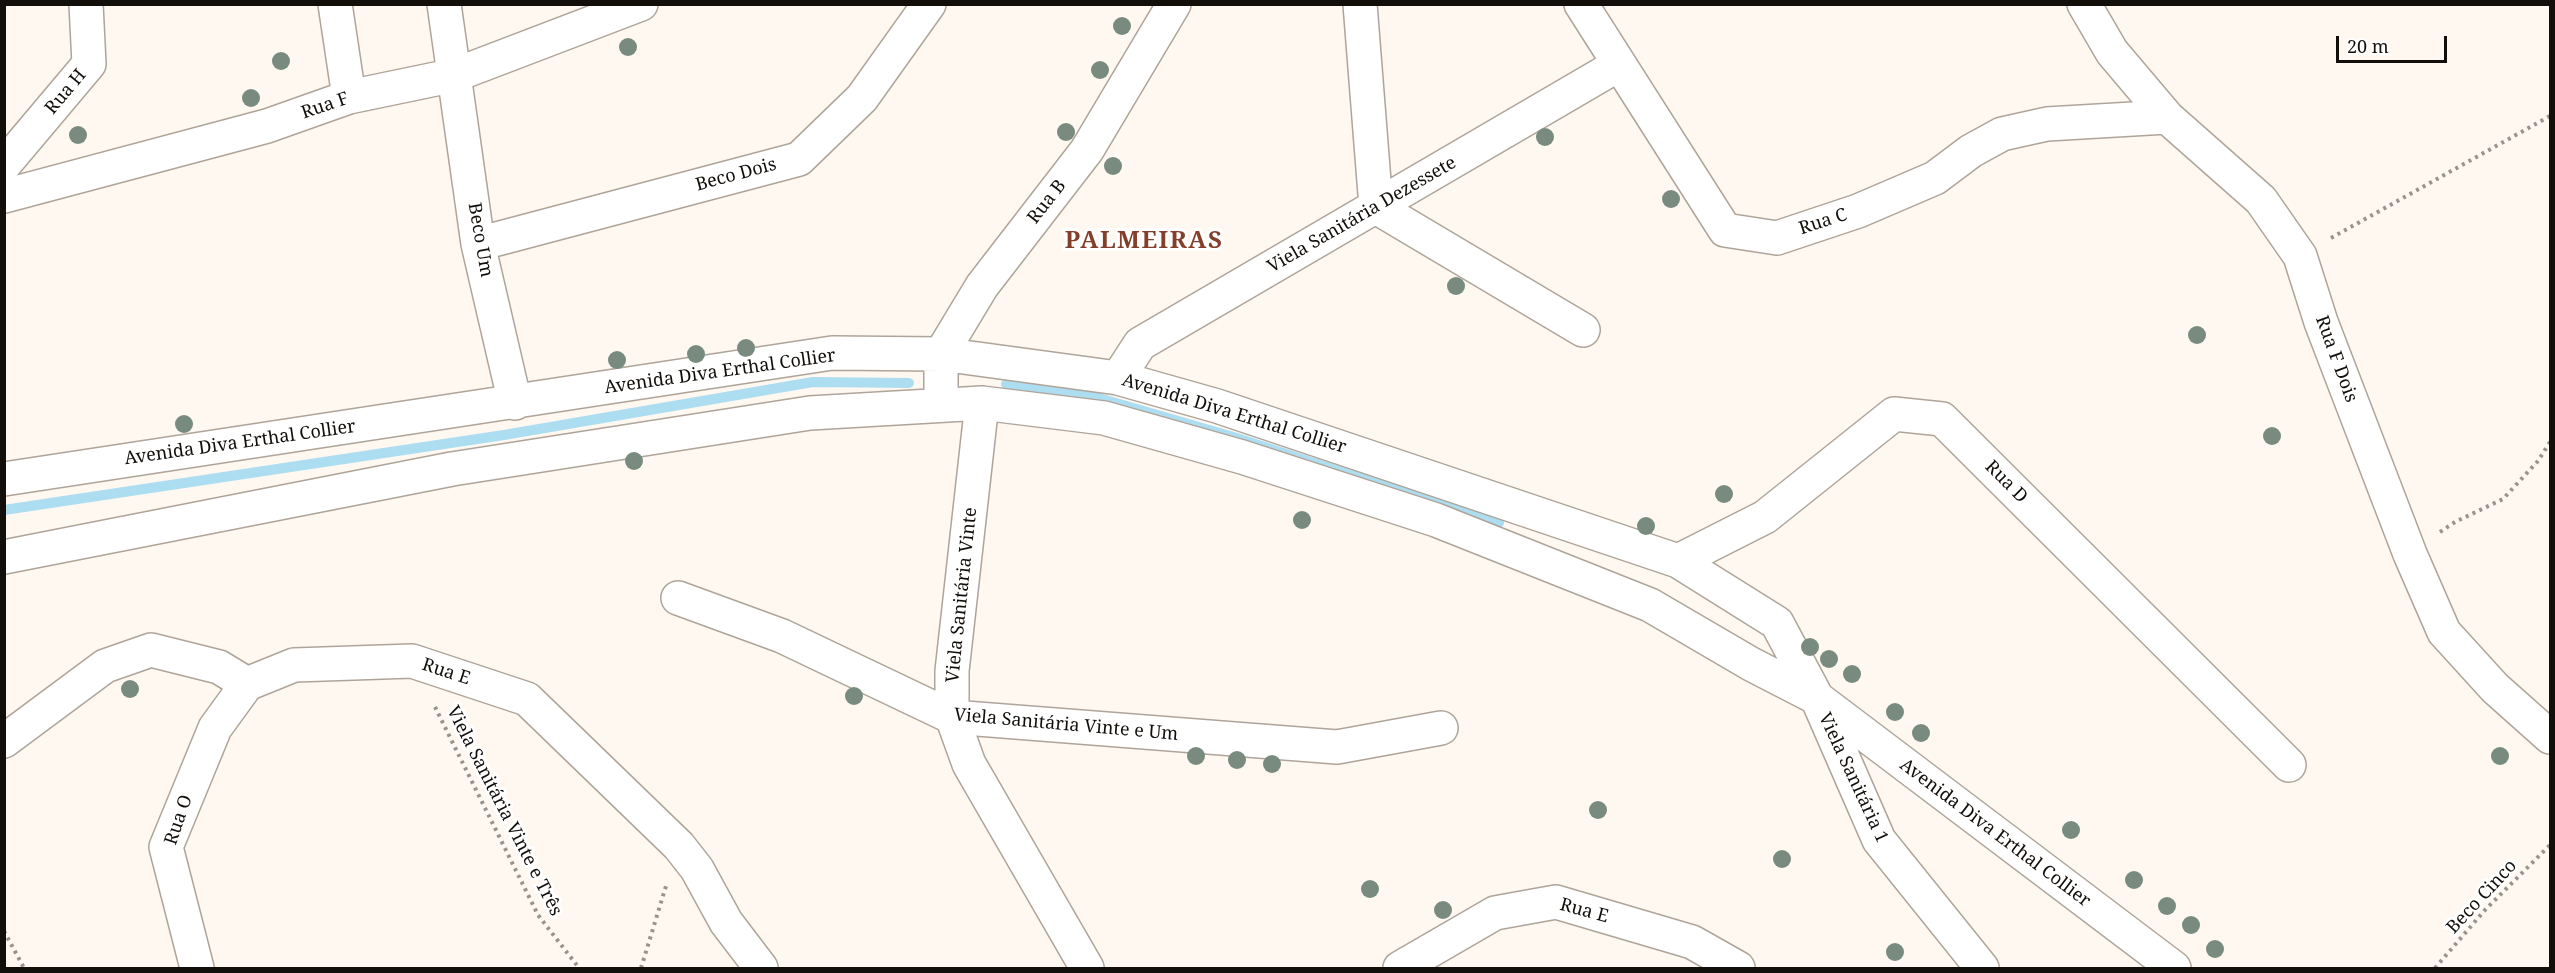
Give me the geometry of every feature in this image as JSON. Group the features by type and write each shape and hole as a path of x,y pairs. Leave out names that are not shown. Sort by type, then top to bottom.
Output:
{"street":[{"name":"Rua H","path":"4,165 89,64 86,4"},
{"path":"335,4 349,97"},
{"name":"Beco Um","path":"444,4 478,244 515,403"},
{"name":"Rua F","path":"4,196 267,126 349,97 455,75 640,4"},
{"name":"Beco Dois","path":"478,244 799,159 862,98 928,4"},
{"name":"Rua B","path":"941,354 982,286 1086,150 1174,4"},
{"path":"1360,4 1376,207 1583,330"},
{"name":"Rua C","path":"1581,4 1725,230 1776,238 1858,211 1935,178 1971,151 2002,134 2047,124 2167,117"},
{"name":"Rua F Dois","path":"2084,4 2112,52 2167,117 2261,200 2300,256 2321,322 2410,554 2444,632 2495,688 2550,737"},
{"name":"Viela Sanitária Dezessete","path":"1118,378 1140,344 1618,65"},
{"name":"Avenida Diva Erthal Collier","path":"4,479 832,353 941,354 1118,378 1217,406 1678,561 1777,623 1817,698"},
{"path":"941,354 941,404"},
{"name":"Avenida Diva Erthal Collier","path":"4,557 464,467 810,413 982,403 1104,418 1242,457 1436,520 1650,605 1751,664 1817,698 2174,969"},
{"name":"Viela Sanitária Vinte","path":"982,403 952,671 952,717 969,764 1087,969"},
{"name":"Rua D","path":"1678,561 1765,517 1894,414 1942,419 2289,765"},
{"name":"Viela Sanitária Vinte e Um","path":"678,598 782,636 952,717 1337,747 1441,728"},
{"path":"4,741 105,666 151,650 219,667 248,684"},
{"name":"Rua E","path":"248,684 294,664 412,661 527,699 679,846 697,869 726,922 761,969"},
{"name":"Rua O","path":"197,969 166,847 214,728 248,684"},
{"name":"Viela Sanitária 1","path":"1817,698 1879,840 1982,969"},
{"name":"Rua E","path":"1400,969 1495,913 1556,902 1692,942 1738,969"}],"path":[{"path":"2300,256 2550,116"},
{"path":"2410,554 2455,522 2503,499 2538,461 2550,442"},
{"name":"Viela Sanitária Vinte e Três","path":"412,661 538,915 579,969"},
{"name":"Beco Cinco","path":"2435,969 2486,910 2550,845"},
{"path":"641,969 679,846"},
{"path":"4,931 24,969"}],"waterway":[{"path":"4,510 504,435 813,382 909,383"},
{"path":"1006,384 1085,394 1237,438 1499,523"}],"district":[{"name":"PALMEIRAS","path":"1144,241"}]}
